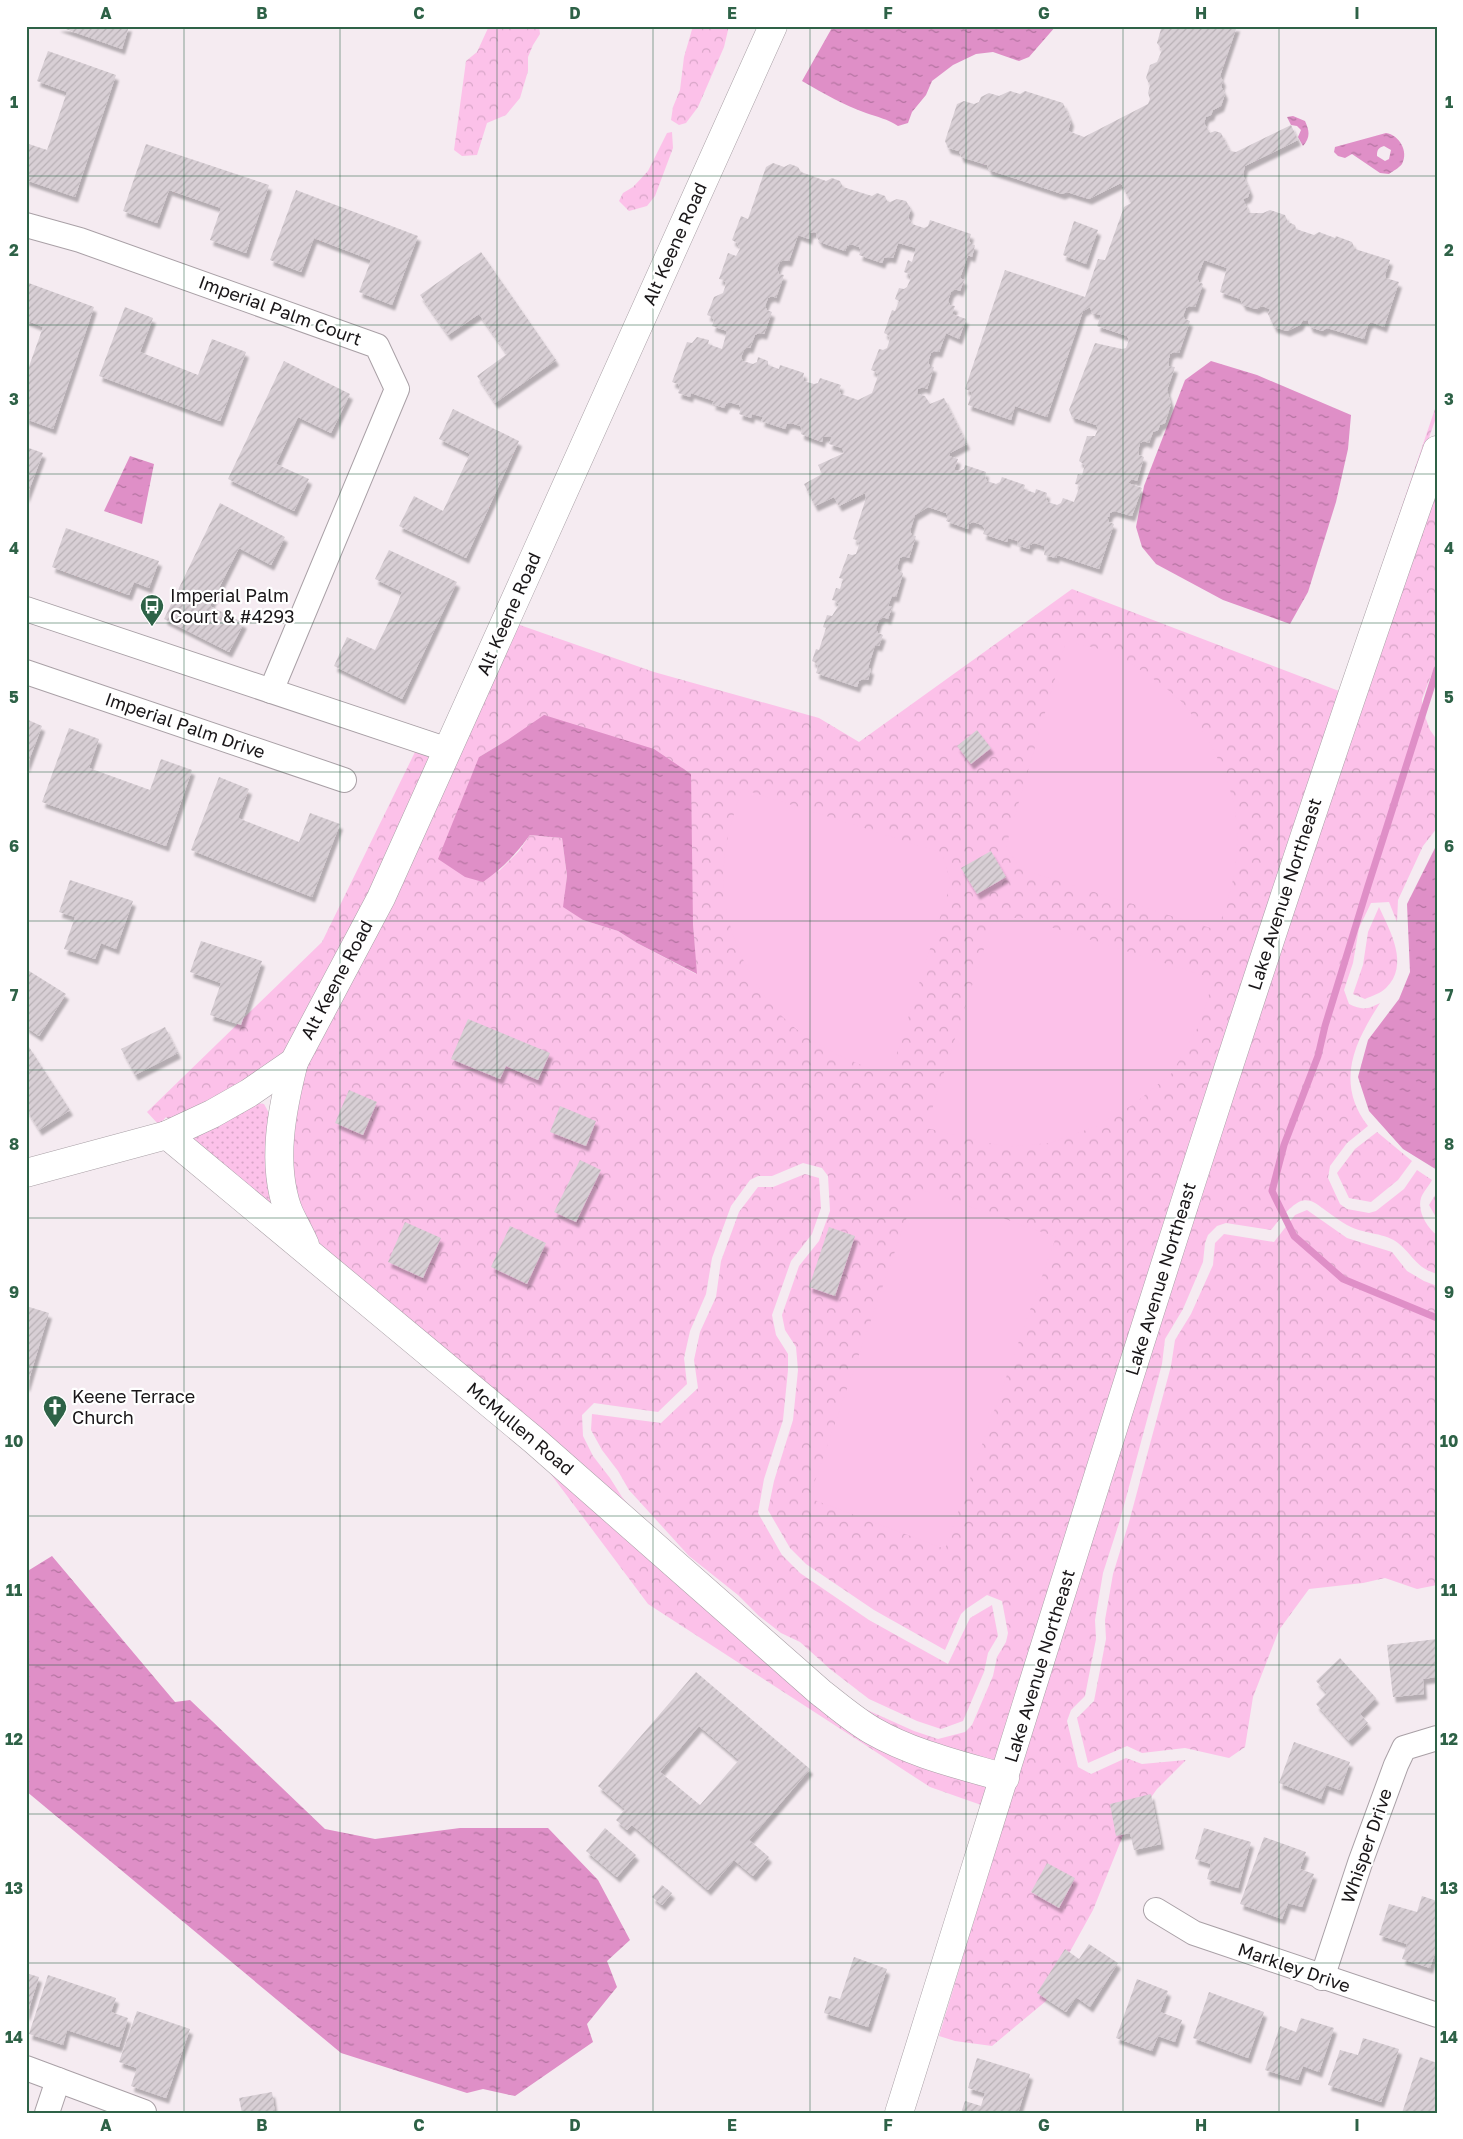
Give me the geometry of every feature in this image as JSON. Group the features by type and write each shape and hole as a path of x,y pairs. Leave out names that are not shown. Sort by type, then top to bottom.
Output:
{"street":[{"name":"Alt Keene Road","path":"167,1135 212,1114 249,1093 294,1062 381,898 773,26"},
{"name":"Imperial Palm Court","path":"26,225 90,244 377,346 397,389 271,691"},
{"name":"Lake Avenue Northeast","path":"899,2113 1215,1106 1355,682 1437,450"},
{"path":"26,609 448,750"},
{"name":"Imperial Palm Drive","path":"26,672 344,780"},
{"path":"294,1062 284,1101 280,1140 281,1176 288,1210 309,1253"},
{"path":"26,1173 167,1135"},
{"name":"McMullen Road","path":"167,1135 535,1441 798,1673 855,1719 874,1732 916,1751 1004,1778"},
{"name":"Whisper Drive","path":"1322,1978 1360,1863 1404,1748 1437,1738"},
{"name":"Markley Drive","path":"1156,1910 1194,1933 1437,2016"},
{"path":"26,2068 144,2112"},
{"path":"46,2113 58,2080"}],"green space":[{"path":"489,26 528,28 539,26 540,34 528,57 528,71 520,98 506,115 487,123 477,155 462,156 454,150 466,61 477,52"},
{"path":"693,26 729,26 724,47 698,107 686,123 679,125 671,120 673,107 680,90 684,57"},
{"path":"672,132 673,148 655,196 647,206 629,211 619,201 623,193 633,187 648,171 667,133"},
{"path":"1437,403 1437,415 1344,678 998,1763 907,1733 879,1719 868,1712 836,1688 865,1709 914,1731 938,1739 965,1732 972,1725 993,1676 997,1657 1006,1642 1008,1633 1002,1601 987,1595 966,1609 961,1614 945,1650 874,1610 806,1564 790,1548 768,1510 774,1481 793,1420 798,1370 796,1347 785,1330 782,1315 799,1266 819,1241 830,1211 828,1176 822,1168 803,1163 772,1176 758,1176 750,1180 731,1206 712,1258 706,1294 690,1331 684,1358 687,1384 658,1412 594,1403 582,1415 583,1436 593,1456 635,1513 318,1244 300,1205 292,1171 295,1119 305,1067 517,624 654,672 819,718 859,742 1072,589 1339,691","holes":["509,739 693,924 696,974 618,931 583,920 564,907 567,876 562,838 530,835 519,851 499,871 479,757"]},
{"path":"1437,484 1437,660 1422,699 1422,708 1430,730 1437,740 1437,828 1423,846 1398,900 1397,922 1389,902 1371,903 1359,928 1353,963 1344,990 1349,1004 1354,1006 1364,1008 1380,1003 1356,1048 1350,1079 1352,1094 1358,1110 1368,1126 1347,1143 1330,1166 1328,1178 1340,1204 1347,1209 1369,1213 1376,1211 1404,1189 1417,1170 1432,1180 1421,1198 1420,1208 1426,1224 1437,1235 1437,1274 1419,1265 1393,1240 1382,1235 1351,1227 1310,1201 1303,1201 1294,1205 1271,1230 1226,1223 1217,1226 1208,1235 1203,1262 1183,1309 1165,1339 1162,1364 1120,1520 1103,1573 1095,1620 1096,1639 1085,1696 1071,1710 1067,1721 1078,1767 1091,1774 1126,1758 1142,1764 1186,1760 1157,1789 1122,1838 1093,1910 1057,1975 1046,2001 992,2046 955,2041 939,2036 1010,1801 1226,1110"},
{"path":"1066,641 1110,653 1163,686 1187,708 1214,750 1232,798 1237,830 1237,856 1233,881 1217,930 1020,869 1006,846"},
{"path":"415,752 431,758 371,892 284,1055 244,1082 170,1120 166,1117 159,1125 147,1112 322,942"},
{"path":"742,789 942,853 951,883 890,1075 839,1055 818,1044 798,1030 764,996 750,974 731,928 723,884 727,844 733,816"},
{"path":"1379,907 1396,948 1397,969 1393,979 1386,988 1365,999 1353,994 1363,965 1368,932"},
{"path":"1019,917 1214,979 1198,1027 1172,1073 1134,1104 1097,1126 1050,1143 1006,1147 926,1128 992,924"},
{"path":"257,1103 264,1104 271,1117 273,1210 193,1141 194,1138"},
{"path":"1377,1132 1412,1161 1398,1180 1371,1202 1349,1198 1337,1173 1355,1149"},
{"path":"805,1174 819,1178 821,1208 812,1234 791,1261 772,1315 776,1335 788,1354 788,1370 783,1420 764,1479 758,1513 782,1555 800,1573 869,1620 948,1664 970,1618 992,1605 998,1636 988,1653 984,1672 963,1721 941,1729 917,1721 869,1699 830,1669 800,1642 781,1633 759,1616 738,1595 689,1556 629,1490 591,1430 592,1414 661,1423 698,1388 694,1360 700,1332 716,1297 721,1261 739,1212 758,1187 773,1187"},
{"path":"917,1188 1056,1237 945,1549 809,1498"},
{"path":"1437,1192 1437,1219 1429,1205"},
{"path":"1307,1210 1347,1238 1392,1252 1407,1271 1437,1286 1437,1585 1417,1589 1385,1578 1363,1583 1309,1589 1279,1630 1253,1697 1245,1747 1229,1758 1185,1748 1142,1753 1127,1746 1088,1763 1077,1718 1094,1701 1106,1639 1105,1620 1113,1574 1171,1366 1175,1340 1191,1314 1213,1265 1215,1243 1224,1234 1274,1242 1295,1215"},
{"path":"544,1465 813,1702 990,1788 984,1806 930,1787 648,1604"}],"water":[{"path":"833,26 1056,26 1029,57 1019,61 993,52 976,54 953,65 932,81 926,95 912,112 908,123 898,126 849,106 802,81"},
{"path":"1293,116 1305,121 1308,127 1308,137 1303,146 1298,137 1301,130 1297,126 1291,125 1287,117"},
{"path":"1386,133 1391,134 1402,144 1404,159 1401,165 1389,174 1380,173 1352,154 1345,158 1338,156 1334,152 1335,147","holes":["1384,146 1391,150 1389,159 1385,161 1377,156 1378,150"]},
{"path":"1211,361 1257,375 1351,415 1348,449 1336,502 1308,592 1290,624 1223,600 1156,564 1142,547 1136,527 1144,486 1185,380"},
{"path":"130,456 154,464 142,524 104,511"},
{"path":"544,715 654,749 691,774 693,924 697,974 618,931 583,920 563,907 567,876 562,838 530,835 508,861 483,882 465,877 438,859 479,757"},
{"path":"1437,844 1437,1170 1403,1149 1369,1111 1358,1077 1368,1040 1399,999 1410,972 1407,904"},
{"path":"52,1556 175,1702 190,1700 325,1829 375,1839 460,1828 548,1828 598,1880 630,1940 607,1961 617,1987 587,2024 593,2042 515,2096 483,2089 467,2093 341,2053 26,1791 26,1572"}],"building":[{"path":"57,26 129,26 122,49"},
{"path":"1169,26 1237,26 1220,76 1223,81 1221,86 1225,94 1221,106 1213,110 1211,115 1206,117 1204,123 1210,133 1215,131 1221,133 1230,151 1236,152 1291,125 1298,140 1245,166 1243,175 1250,191 1248,197 1243,199 1249,213 1263,213 1270,210 1285,215 1288,222 1295,225 1296,229 1314,235 1319,232 1335,238 1336,236 1352,242 1355,249 1390,260 1385,275 1386,278 1399,282 1384,327 1371,322 1368,325 1364,339 1327,328 1322,331 1310,327 1308,321 1303,320 1300,325 1287,331 1274,327 1268,314 1270,309 1262,306 1256,309 1243,305 1240,299 1220,292 1227,268 1204,260 1197,278 1203,284 1195,307 1189,306 1186,308 1183,316 1190,321 1179,353 1174,352 1170,354 1168,362 1169,366 1175,367 1167,390 1171,404 1165,423 1153,432 1149,443 1144,441 1140,443 1139,455 1144,457 1137,481 1132,479 1128,483 1142,488 1132,516 1114,511 1107,517 1109,522 1114,524 1099,569 1057,555 1056,558 1044,555 1044,546 1034,543 1030,545 1029,549 1017,545 1018,541 1008,538 1007,542 983,534 985,529 982,525 973,522 969,524 968,529 946,521 948,517 946,513 928,507 915,515 910,531 912,535 916,536 909,558 904,556 900,558 897,568 903,573 896,597 892,596 888,606 892,607 888,619 883,617 879,620 876,629 878,633 883,635 879,646 875,645 868,668 871,669 868,680 863,679 859,681 857,687 816,673 818,667 812,661 816,649 819,650 826,628 823,627 827,615 832,616 839,605 836,601 832,600 836,588 840,589 843,579 839,578 848,554 856,554 859,545 857,540 853,539 866,498 865,493 839,506 834,497 815,506 804,484 822,474 818,465 844,453 842,448 829,444 832,436 823,437 822,442 801,434 802,429 800,426 791,423 787,424 785,429 761,421 763,417 752,414 751,418 739,414 741,409 739,405 729,402 724,408 712,404 714,401 691,393 690,397 678,393 680,388 678,384 672,382 687,342 692,343 697,337 709,340 708,344 722,349 727,331 712,326 714,321 712,317 707,315 714,297 723,293 726,284 724,280 719,279 728,253 736,256 740,249 737,243 732,240 741,216 748,219 766,167 773,163 784,167 790,164 798,167 801,172 826,181 832,178 840,181 843,187 872,196 877,193 885,196 887,201 890,202 897,199 906,201 911,209 908,217 912,224 924,228 928,226 930,220 971,234 969,240 971,244 975,245 972,257 968,255 960,278 964,280 960,291 955,289 951,292 948,301 950,305 955,306 952,314 966,319 959,339 946,333 939,352 934,351 931,353 928,362 930,366 934,367 927,389 923,387 918,389 917,394 925,396 930,404 944,398 967,444 950,453 949,456 958,459 954,470 964,469 965,465 986,472 985,477 987,481 996,484 1000,482 1002,477 1025,485 1024,489 1026,490 1035,493 1036,489 1047,493 1046,498 1048,502 1057,505 1061,503 1063,498 1074,502 1080,485 1075,484 1078,474 1082,475 1085,465 1079,461 1087,436 1095,436 1098,429 1096,425 1072,417 1069,410 1095,343 1122,349 1126,348 1129,340 1127,336 1097,326 1101,315 1092,313 1090,307 1083,311 1047,417 1015,406 1011,420 968,405 972,392 965,389 1005,270 1085,297 1098,259 1105,260 1124,207 1131,203 1121,183 1089,199 1067,192 1062,194 989,170 987,165 961,157 959,151 948,148 945,141 957,104 964,101 974,104 979,102 981,97 989,93 999,96 1010,91 1020,94 1025,91 1063,103 1071,121 1068,131 1084,137 1148,104 1150,85 1146,78 1150,65 1157,62 1162,50 1157,43 1161,29","holes":["810,233 817,233 816,236 820,242 845,251 847,246 851,244 859,247 861,251 859,255 882,263 884,258 893,258 898,243 916,248 912,262 908,260 904,272 909,274 911,278 907,287 904,289 899,288 895,299 899,301 895,311 892,310 884,333 890,339 887,348 879,349 871,370 876,372 878,376 872,393 858,400 841,394 839,390 841,385 820,378 818,383 814,384 804,381 804,373 780,365 779,369 768,365 768,361 758,357 757,362 753,364 743,361 741,357 744,350 747,347 750,348 755,335 759,333 764,334 772,312 767,310 765,306 768,298 772,296 776,298 784,275 779,274 777,269 780,262 783,260 789,261 798,235 809,239"]},
{"path":"48,51 116,75 75,197 26,180 26,143 47,150 67,92 37,81"},
{"path":"146,144 269,185 246,253 210,240 221,208 169,190 157,223 123,211"},
{"path":"296,190 418,236 392,305 359,292 371,260 314,238 301,272 270,260"},
{"path":"1074,221 1098,230 1086,264 1063,255"},
{"path":"481,252 556,360 495,403 477,376 507,354 479,314 448,335 420,295"},
{"path":"26,282 94,307 53,429 26,419 26,375 43,327 26,320"},
{"path":"125,307 153,318 140,352 198,375 212,339 246,352 220,421 99,376"},
{"path":"284,361 350,394 331,433 298,417 276,464 309,479 294,511 228,479"},
{"path":"453,409 519,441 466,558 399,526 414,496 443,511 470,454 439,439"},
{"path":"26,447 43,453 26,498"},
{"path":"220,503 285,537 271,565 239,548 210,606 244,623 229,652 164,619"},
{"path":"66,528 159,561 149,588 134,582 129,595 52,567"},
{"path":"389,550 457,582 402,699 334,666 347,637 375,650 396,607 402,592 375,579"},
{"path":"26,719 42,726 26,768"},
{"path":"69,728 99,739 89,768 150,790 161,759 192,770 166,846 42,802"},
{"path":"977,730 991,748 971,764 957,746"},
{"path":"219,777 249,789 238,818 299,842 310,813 340,824 312,897 191,850"},
{"path":"991,851 1006,877 977,894 961,868"},
{"path":"70,880 133,901 116,949 101,943 95,959 64,949 75,917 59,912"},
{"path":"201,941 262,961 241,1025 210,1015 221,983 190,972"},
{"path":"26,969 66,994 39,1036 26,1027"},
{"path":"468,1019 550,1053 538,1080 506,1066 500,1079 451,1059"},
{"path":"165,1027 178,1053 135,1075 121,1049"},
{"path":"29,1047 70,1110 39,1130 26,1109 26,1049"},
{"path":"349,1090 377,1102 363,1135 335,1123"},
{"path":"560,1106 596,1121 586,1146 550,1132"},
{"path":"580,1160 601,1170 576,1222 554,1212"},
{"path":"405,1222 441,1238 423,1278 388,1262"},
{"path":"510,1226 546,1243 527,1284 491,1267"},
{"path":"829,1227 855,1236 835,1296 809,1287"},
{"path":"26,1306 49,1313 27,1386 26,1386"},
{"path":"1437,1639 1437,1677 1423,1679 1424,1694 1393,1697 1387,1645"},
{"path":"1340,1658 1376,1698 1360,1714 1368,1723 1349,1741 1316,1704 1327,1693 1316,1681"},
{"path":"696,1672 810,1769 749,1840 769,1857 753,1876 734,1860 708,1890 632,1825 627,1830 616,1820 625,1809 598,1786","holes":["699,1726 739,1760 700,1805 660,1772"]},
{"path":"1294,1742 1350,1762 1340,1790 1326,1785 1321,1799 1279,1783"},
{"path":"1151,1794 1161,1844 1134,1850 1130,1833 1116,1836 1110,1804"},
{"path":"605,1828 636,1855 617,1877 586,1851"},
{"path":"1204,1828 1251,1842 1238,1888 1207,1879 1211,1864 1195,1859"},
{"path":"1264,1837 1306,1852 1300,1869 1314,1874 1302,1907 1288,1903 1282,1919 1240,1904"},
{"path":"1047,1863 1075,1878 1059,1908 1031,1892"},
{"path":"662,1885 672,1893 662,1905 652,1897"},
{"path":"1422,1896 1437,1901 1437,1947 1430,1968 1402,1959 1407,1944 1379,1935 1389,1904 1417,1912"},
{"path":"1089,1944 1118,1963 1090,2007 1076,1997 1066,2012 1037,1993 1065,1949 1079,1959"},
{"path":"854,1957 887,1969 868,2027 824,2013 829,1996 840,1999"},
{"path":"26,1973 39,1977 27,2015 26,2015"},
{"path":"48,1975 116,1998 111,2012 128,2018 119,2047 67,2030 63,2045 29,2034"},
{"path":"1137,1979 1168,1991 1160,2012 1182,2020 1175,2042 1158,2036 1152,2051 1116,2038"},
{"path":"1209,1992 1264,2012 1248,2058 1193,2038"},
{"path":"137,2011 190,2029 166,2098 131,2086 137,2068 119,2062"},
{"path":"1301,2018 1334,2028 1319,2072 1303,2066 1298,2080 1265,2070 1280,2026 1296,2032"},
{"path":"1363,2038 1399,2049 1381,2102 1328,2085 1340,2050 1358,2055"},
{"path":"1420,2057 1437,2063 1437,2113 1402,2113"},
{"path":"977,2058 1030,2074 1018,2113 961,2113 965,2101 981,2106 985,2093 968,2088"},
{"path":"272,2092 275,2113 242,2113 239,2098"}],"waterway":[{"path":"1437,669 1368,886 1325,1026 1318,1056 1284,1145 1272,1191 1294,1236 1343,1279 1437,1318"}],"place":[{"name":"Imperial Palm Court & #4293","path":"152,627"},
{"name":"Keene Terrace Church","path":"55,1428"}]}
